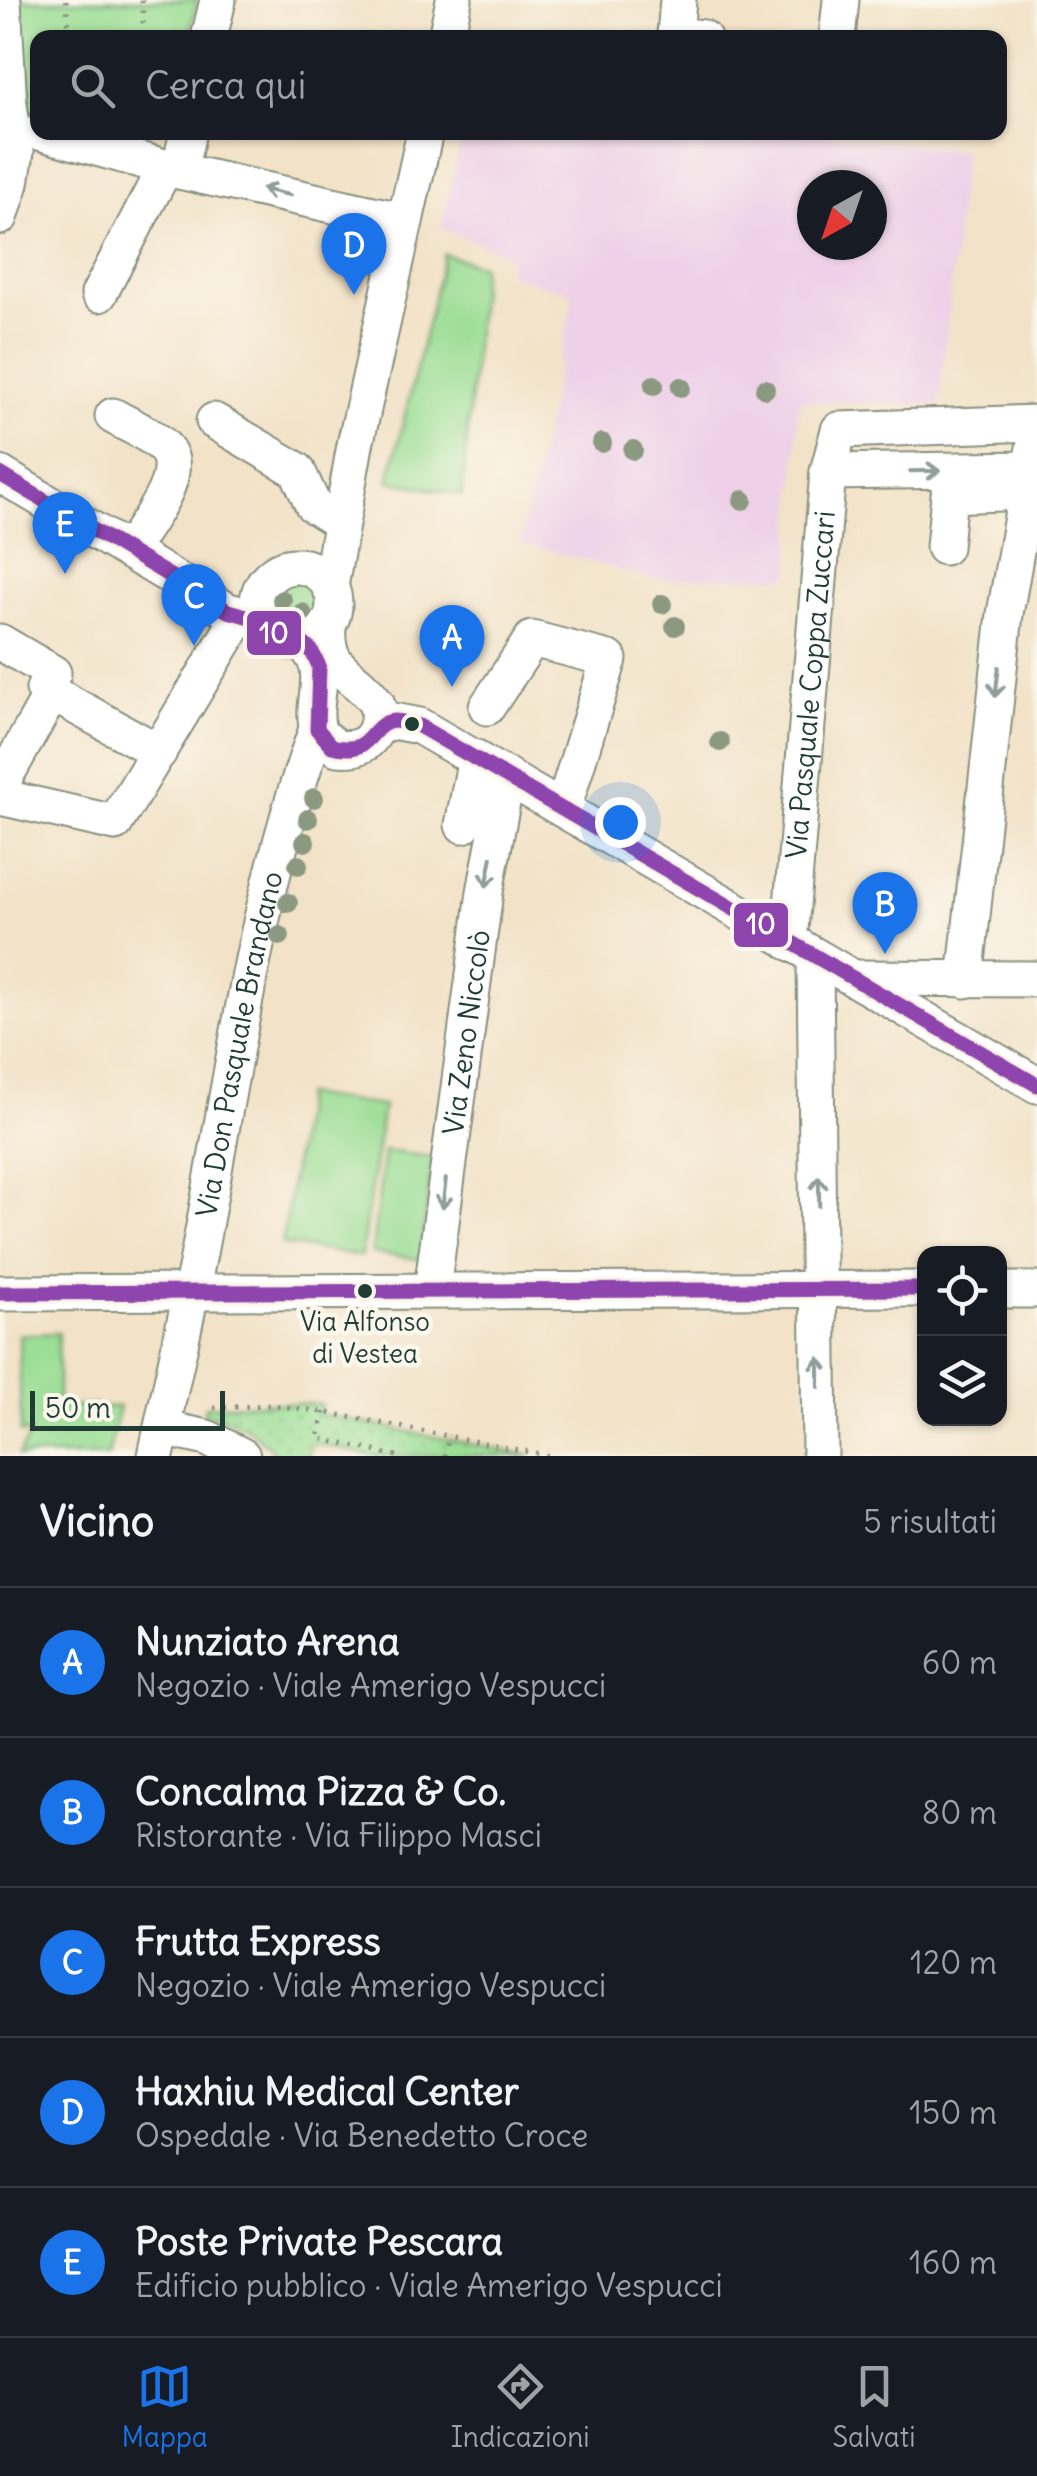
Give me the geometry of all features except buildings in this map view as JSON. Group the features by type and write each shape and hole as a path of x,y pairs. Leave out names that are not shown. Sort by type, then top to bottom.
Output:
{"street":[{"path":"0,217 12,183 16,152 30,131 3,0"},
{"path":"211,30 218,0"},
{"path":"448,30 454,0"},
{"path":"675,30 678,0"},
{"path":"838,30 841,0"},
{"path":"64,140 172,169 406,221"},
{"path":"98,294 172,169 185,140"},
{"path":"314,632 333,610 331,517 355,446 423,140"},
{"path":"113,416 164,446 172,462 172,479 129,551"},
{"path":"214,420 298,470 313,505 331,517"},
{"name":"Via Pasquale Coppa Zuccari","path":"820,1456 819,1289 802,949 828,472 839,430 1037,423"},
{"path":"966,980 1010,586 1037,431"},
{"path":"828,472 1032,477"},
{"path":"0,474 278,636 314,632 327,640 334,662 377,704 378,726"},
{"path":"944,547 949,495 1032,477"},
{"path":"0,797 115,824 158,752 251,618 261,588 331,517"},
{"path":"285,567 311,569 330,587"},
{"name":"Via Don Pasquale Brandano","path":"159,1441 192,1291 244,993 292,797 317,729 319,666 310,650 314,632"},
{"path":"487,707 532,640 609,659 563,810"},
{"path":"0,642 50,685 158,752"},
{"path":"0,786 50,685"},
{"path":"292,797 315,768 367,742 378,726 393,721 419,726 1037,1085"},
{"path":"317,729 332,746 349,750"},
{"path":"463,825 476,758"},
{"name":"Via Zeno Niccolò","path":"432,1290 480,931 507,776"},
{"path":"0,815 91,834"},
{"path":"851,978 1037,979"},
{"path":"0,1293 917,1289"},
{"path":"1007,1290 1037,1290"},
{"path":"159,1441 207,1438 242,1456"}],"path":[{"path":"66,0 69,30"},
{"path":"142,0 144,30"},
{"path":"159,1441 273,1406 324,1412 550,1456"},
{"path":"324,1412 318,1438 398,1456"},
{"path":"445,1456 449,1436"}],"shaded area":[{"path":"460,140 873,140 964,151 939,405 799,401 790,577 655,579 520,543 574,294 507,273 510,256 441,228"}],"green space":[{"path":"19,0 197,0 191,30 30,30 29,113"},
{"path":"444,254 482,266 462,495 389,481"},
{"path":"296,579 314,586 321,604 314,622 296,629 278,622 271,604 278,586"},
{"path":"304,1095 383,1106 361,1256 282,1244"},
{"path":"384,1151 433,1157 420,1259 372,1253"},
{"path":"58,1333 58,1406 119,1407 108,1456 18,1456 31,1432 21,1433 19,1335"},
{"path":"321,1404 319,1414 532,1456 375,1456 312,1443 308,1456 277,1456 245,1428 204,1414 205,1406"}],"transit line":[{"name":"10","path":"0,474 228,611 262,620 277,637 300,641 311,650 319,666 317,729 332,746 356,747 386,723 398,721 419,726 1037,1085"},
{"name":"10","path":"0,1293 917,1289"}],"place":[{"name":"Haxhiu Medical Center","path":"354,295"},
{"name":"Poste Private Pescara","path":"65,574"},
{"name":"Frutta Express","path":"194,646"},
{"name":"Nunziato Arena","path":"452,687"},
{"name":"Concalma Pizza & Co.","path":"885,954"},
{"name":"Via Alfonso di Vestea","path":"365,1291"}]}
